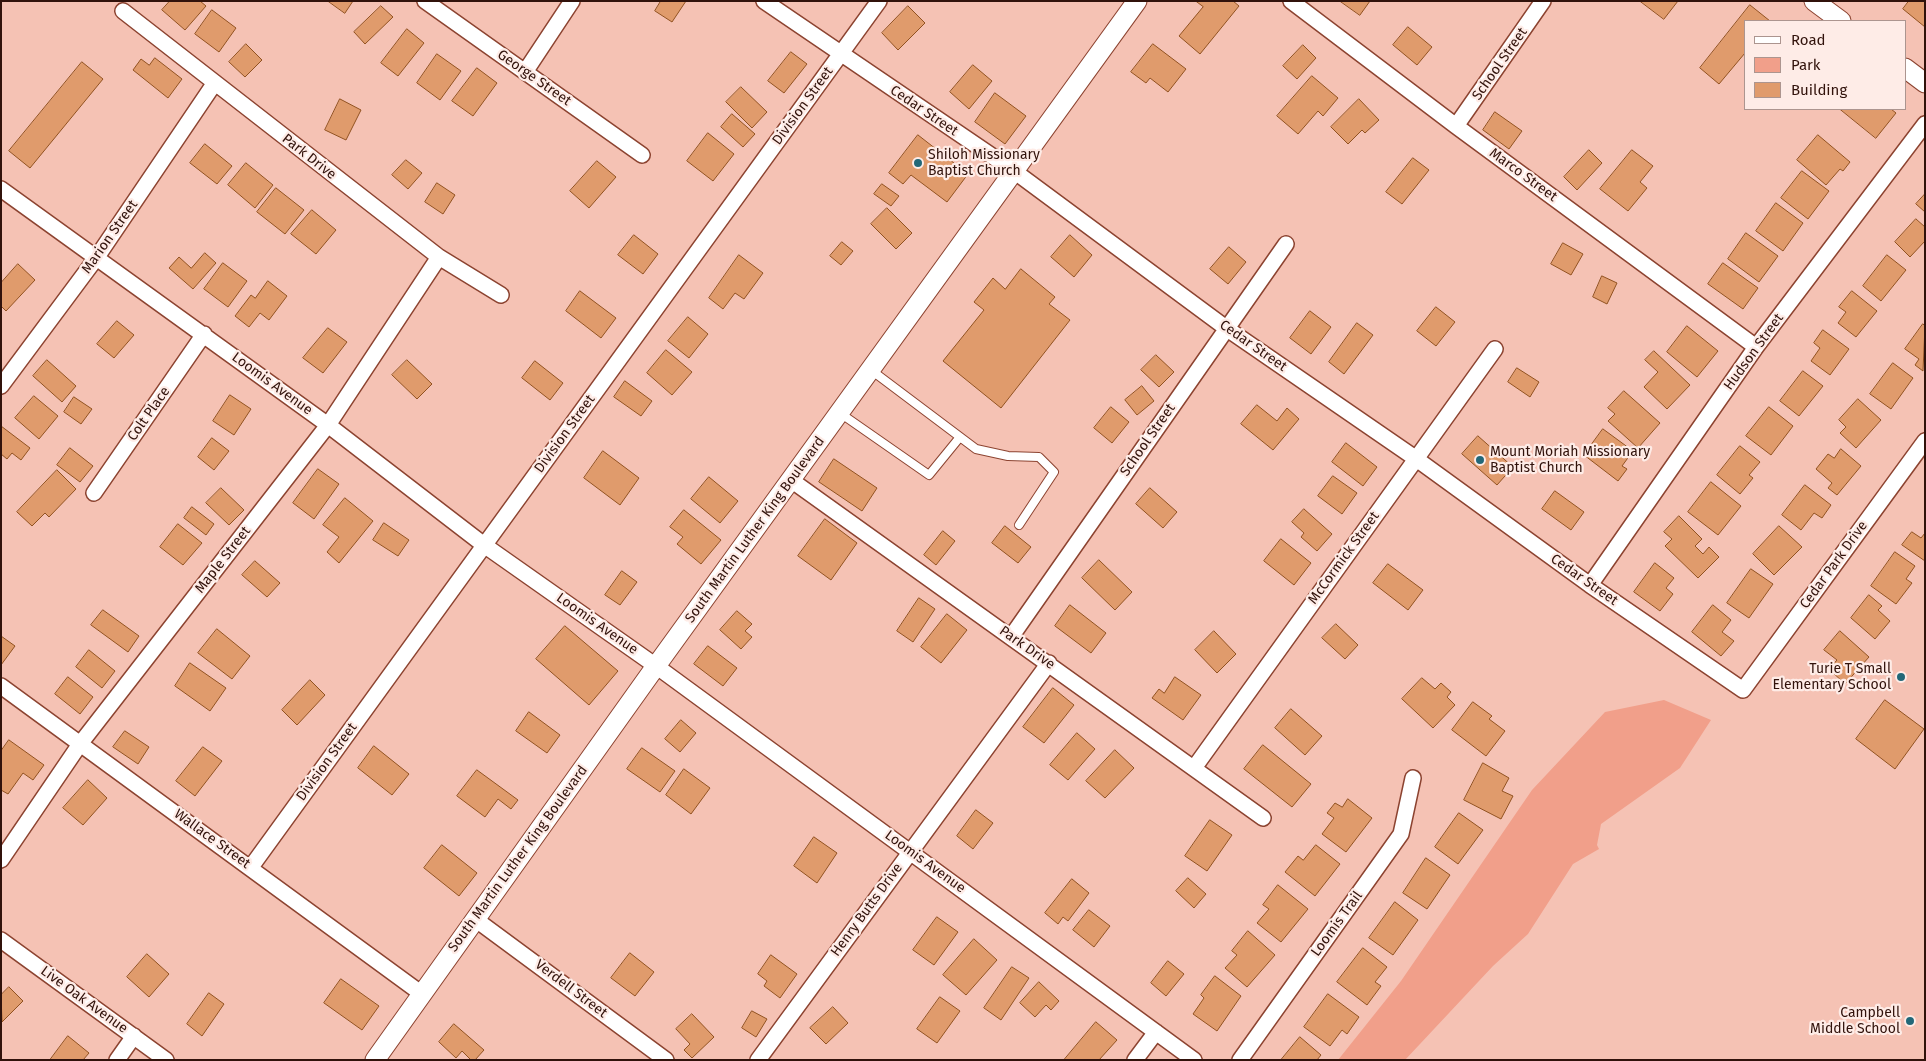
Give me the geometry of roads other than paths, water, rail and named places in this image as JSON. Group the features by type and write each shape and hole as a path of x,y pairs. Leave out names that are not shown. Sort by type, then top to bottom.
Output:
{"street":[{"name":"George Street","path":"426,1 642,155"},
{"path":"525,72 572,1"},
{"name":"Cedar Street","path":"764,1 840,55 1014,171 1226,328 1415,458 1590,585 1743,690"},
{"name":"Division Street","path":"251,867 879,1"},
{"name":"South Martin Luther King Boulevard","path":"375,1060 656,666 1137,1"},
{"name":"Marco Street","path":"1291,1 1456,126 1756,347"},
{"name":"School Street","path":"1456,126 1543,1"},
{"path":"1814,1 1840,20"},
{"name":"Park Drive","path":"123,12 439,257 501,295"},
{"path":"1906,69 1925,83"},
{"name":"Marion Street","path":"1,386 97,257 214,84"},
{"name":"Hudson Street","path":"1590,585 1756,347 1925,124"},
{"name":"Loomis Avenue","path":"1,188 328,425 484,545 656,666 1194,1060"},
{"name":"School Street","path":"1011,637 1286,244"},
{"name":"Maple Street","path":"1,860 80,744 328,425 439,257"},
{"name":"Colt Place","path":"94,493 204,334"},
{"name":"McCormick Street","path":"1194,768 1495,349"},
{"name":"Cedar Park Drive","path":"1743,690 1925,441"},
{"name":"Park Drive","path":"791,480 1263,818"},
{"name":"Henry Butts Drive","path":"758,1060 1049,663"},
{"name":"Wallace Street","path":"1,686 251,867 422,994"},
{"name":"Loomis Trail","path":"1240,1060 1402,834 1413,778"},
{"name":"Verdell Street","path":"475,919 666,1060"},
{"name":"Live Oak Avenue","path":"1,940 166,1060"},
{"path":"1135,1060 1156,1032"},
{"path":"117,1060 134,1036"}],"lane":[{"path":"870,370 976,449 1008,456 1039,457 1054,472 1019,524"},
{"path":"840,412 929,475 960,437"}],"place":[{"name":"Shiloh Missionary Baptist Church","path":"918,163"},
{"name":"Mount Moriah Missionary Baptist Church","path":"1480,460"},
{"name":"Turie T Small Elementary School","path":"1901,677"},
{"name":"Campbell Middle School","path":"1910,1021"}]}
